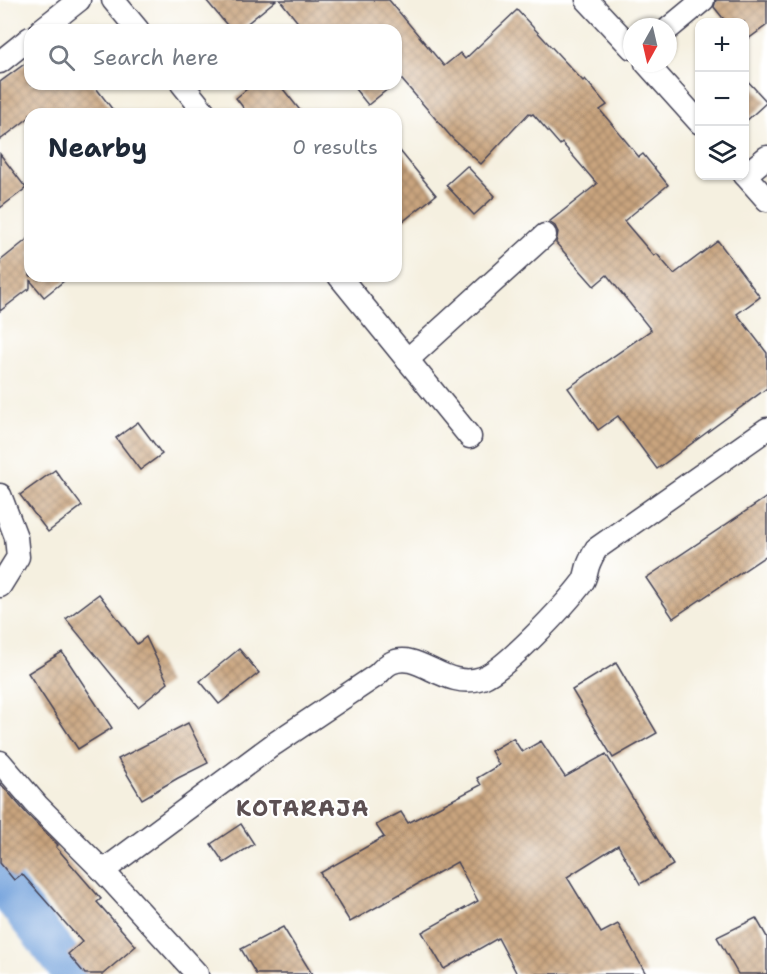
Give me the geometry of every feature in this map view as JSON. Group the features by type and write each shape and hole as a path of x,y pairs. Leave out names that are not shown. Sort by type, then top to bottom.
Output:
{"street":[{"path":"49,24 79,0"},
{"path":"113,0 133,24"},
{"path":"587,0 623,38"},
{"path":"677,22 703,0"},
{"path":"0,62 24,43"},
{"path":"654,72 695,118"},
{"path":"187,90 201,108"},
{"path":"749,171 767,157"},
{"path":"749,179 767,200"},
{"path":"407,360 545,235"},
{"path":"344,282 470,437"},
{"path":"103,871 274,744 377,675 390,663 405,659 450,679 467,681 483,678 502,666 584,581 596,549 767,429"},
{"path":"0,495 16,537 18,557 0,586"},
{"path":"0,762 37,805 103,871 197,974"}],"building":[{"path":"206,0 276,0 246,24 226,24"},
{"path":"280,0 389,0 444,66 460,53 465,59 517,10 583,81 585,79 607,105 600,110 639,157 643,154 668,185 624,221 654,256 657,254 674,274 718,241 760,297 737,314 767,353 767,388 657,469 618,416 598,430 568,388 651,330 607,275 594,286 556,243 558,232 549,222 597,184 562,143 560,145 533,114 529,113 481,164 453,139 402,80 402,24 299,24"},
{"path":"716,0 767,0 767,25 749,38 749,18 723,18 714,7"},
{"path":"24,64 24,90 98,90 111,108 24,108 24,122 0,140 0,82"},
{"path":"749,82 767,102 749,118"},
{"path":"246,90 284,90 298,108 244,108 236,98"},
{"path":"356,90 387,90 368,105"},
{"path":"402,153 436,195 402,222"},
{"path":"0,154 24,185 24,190 0,208"},
{"path":"467,166 495,196 474,215 446,185"},
{"path":"24,242 24,282 30,282 30,288 0,311 0,261"},
{"path":"32,282 63,282 44,297"},
{"path":"138,422 162,454 140,470 116,438"},
{"path":"55,470 82,506 48,532 20,495"},
{"path":"767,497 767,555 673,618 646,578"},
{"path":"99,594 137,644 146,637 168,683 138,707 66,619"},
{"path":"239,649 259,673 219,704 200,681"},
{"path":"62,652 112,728 78,749 28,673"},
{"path":"616,663 657,733 613,758 572,690"},
{"path":"188,723 208,763 142,799 118,759"},
{"path":"513,738 522,752 541,741 565,777 606,754 673,865 640,884 618,845 567,877 601,933 618,924 646,974 517,974 498,938 444,969 422,932 478,901 457,862 350,922 320,873 384,837 376,825 401,812 408,823 481,785 477,778 499,765 491,751"},
{"path":"0,783 58,845 56,847 101,899 97,902 136,946 103,974 85,974 68,954 82,942 22,874 14,880 0,863"},
{"path":"241,824 254,844 224,863 211,844"},
{"path":"756,918 767,937 767,974 738,974 717,937"},
{"path":"283,927 312,974 256,974 241,949"}],"waterway":[{"path":"0,881 73,974"}],"district":[{"name":"KOTARAJA","path":"303,808"}]}
